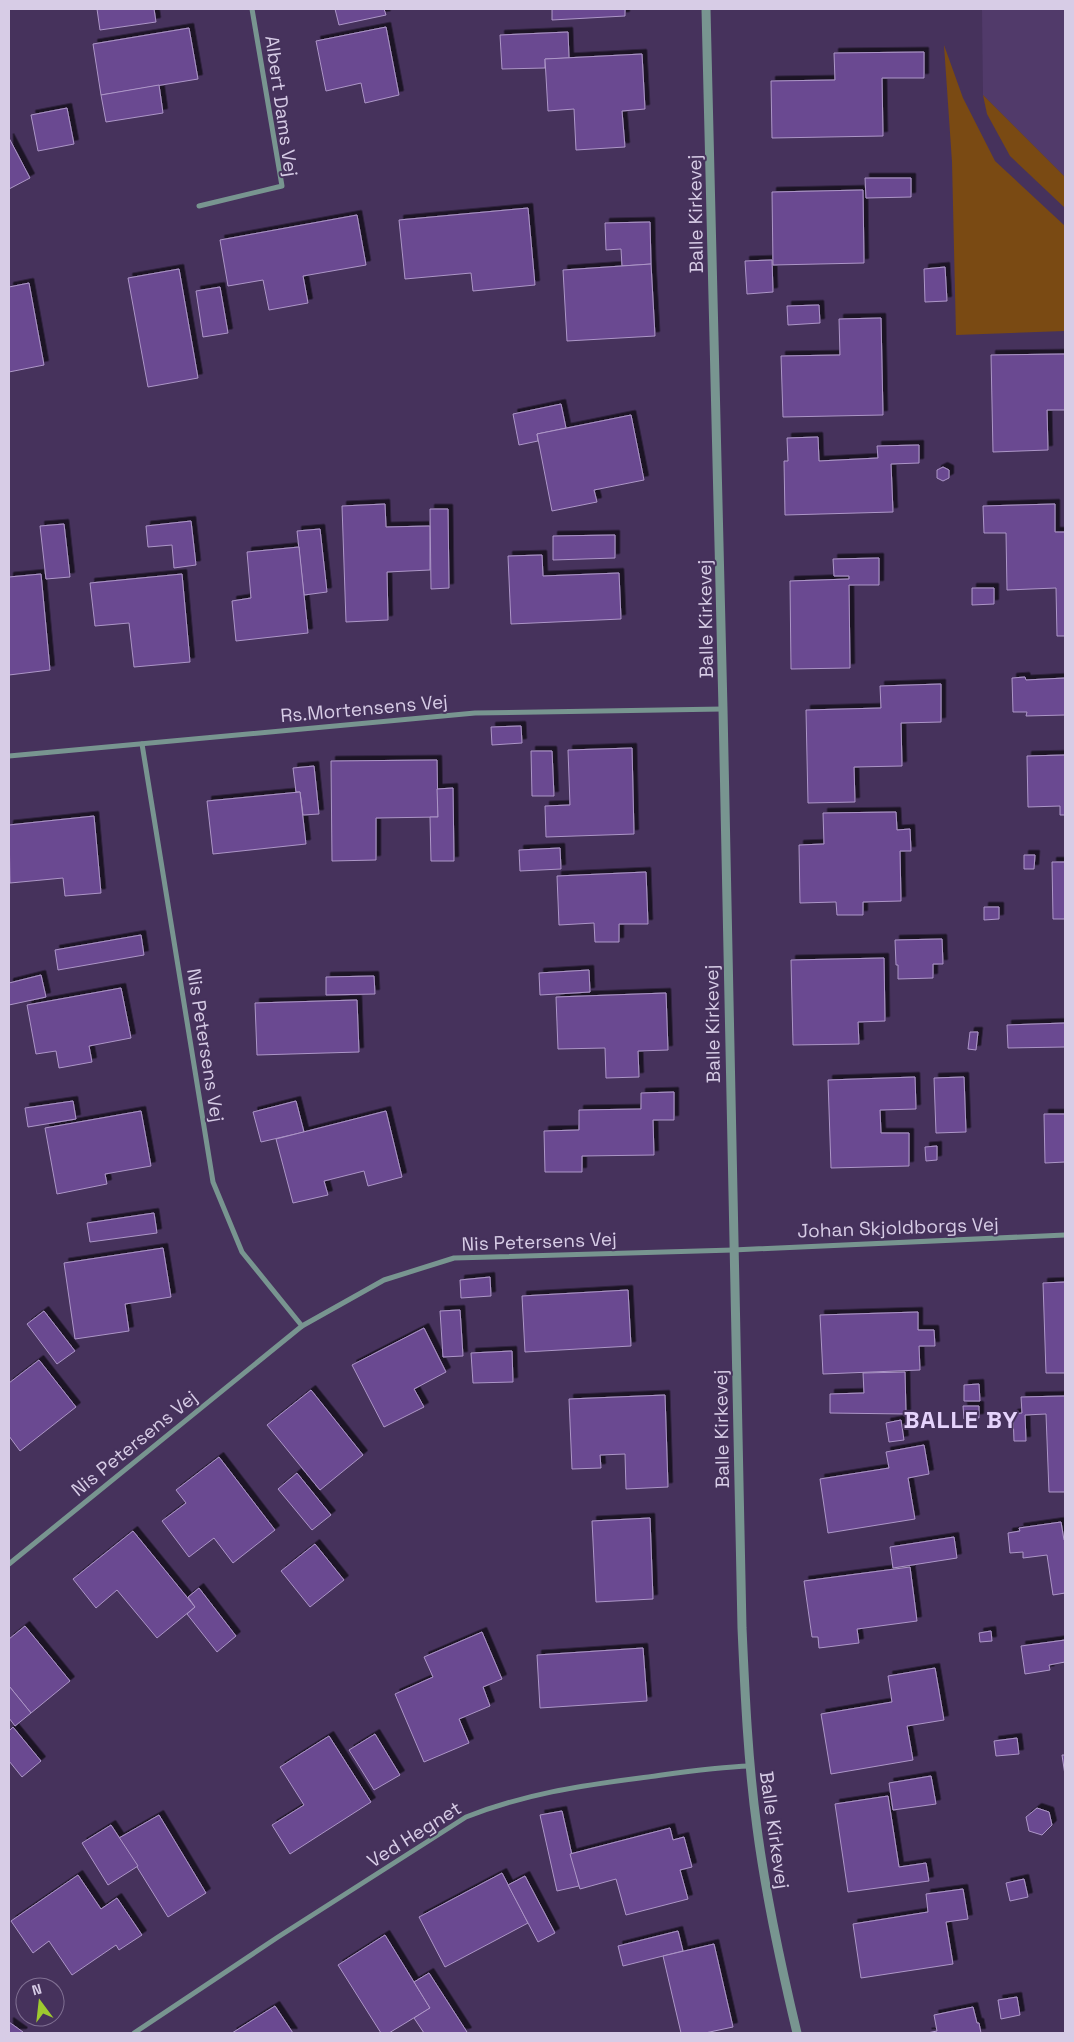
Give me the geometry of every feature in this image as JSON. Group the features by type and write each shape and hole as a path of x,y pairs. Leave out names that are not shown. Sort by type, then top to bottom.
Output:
{"street":[{"name":"Albert Dams Vej","path":"199,206 282,186 252,9"},
{"name":"Balle Kirkevej","path":"706,9 742,1628 750,1766 765,1879 797,2033"},
{"name":"Rs.Mortensens Vej","path":"9,756 475,713 723,709"},
{"name":"Nis Petersens Vej","path":"142,744 213,1182 242,1252 302,1326"},
{"name":"Johan Skjoldborgs Vej","path":"733,1250 1065,1235"},
{"name":"Nis Petersens Vej","path":"9,1564 302,1326 384,1280 454,1258 733,1250"},
{"name":"Ved Hegnet","path":"134,2033 278,1937 466,1817 495,1806 561,1788 720,1767 750,1766"}],"shaded area":[{"path":"982,9 1065,9 1065,177 983,95"},
{"path":"944,45 963,98 995,161 1065,226 1065,331 956,335 952,162"},
{"path":"983,95 1065,177 1065,208 1010,156 987,114"}],"building":[{"path":"97,9 154,9 156,22 100,30"},
{"path":"335,9 384,9 386,15 339,25"},
{"path":"552,9 625,9 625,16 552,20"},
{"path":"386,27 399,95 365,103 361,83 326,91 316,41"},
{"path":"189,28 198,79 101,95 93,44"},
{"path":"568,32 569,58 545,59 545,68 502,69 500,35"},
{"path":"924,52 924,78 882,78 883,136 772,138 771,81 835,80 834,53"},
{"path":"642,54 645,109 622,111 625,147 576,150 574,109 548,111 545,59"},
{"path":"159,85 163,113 106,122 101,95"},
{"path":"67,108 74,144 38,151 31,115"},
{"path":"9,138 30,178 9,189"},
{"path":"865,178 911,178 911,197 866,198"},
{"path":"863,190 864,263 773,265 772,192"},
{"path":"528,208 535,285 473,291 471,273 405,279 399,220"},
{"path":"357,215 366,265 303,276 308,303 269,310 263,280 228,286 220,240"},
{"path":"650,222 651,264 622,266 621,249 606,250 605,223"},
{"path":"772,260 773,292 747,294 745,261"},
{"path":"651,264 655,336 567,341 563,270"},
{"path":"945,267 947,301 925,302 924,269"},
{"path":"179,269 198,378 148,387 128,278"},
{"path":"29,283 44,365 9,372 9,287"},
{"path":"220,287 228,333 203,337 196,291"},
{"path":"819,305 820,323 788,325 787,306"},
{"path":"881,318 883,415 783,417 781,356 840,355 839,319"},
{"path":"1065,354 1065,410 1047,410 1048,450 993,452 991,355"},
{"path":"561,404 566,428 537,434 538,441 519,445 513,414"},
{"path":"631,415 644,480 594,490 597,502 552,511 537,434"},
{"path":"818,437 819,461 878,458 877,446 919,445 919,463 891,464 893,512 785,515 784,461 788,461 787,438"},
{"path":"943,467 949,470 949,478 943,481 937,478 937,470"},
{"path":"385,504 386,527 430,526 430,570 387,572 388,620 346,622 342,506"},
{"path":"1055,504 1055,532 1065,532 1065,636 1057,636 1056,588 1007,590 1006,533 984,533 983,506"},
{"path":"430,509 448,509 449,588 431,589"},
{"path":"191,521 196,565 174,568 172,545 148,547 146,526"},
{"path":"64,524 70,577 46,579 40,526"},
{"path":"320,529 327,592 304,595 297,531"},
{"path":"615,535 615,558 553,560 553,536"},
{"path":"299,547 308,633 236,641 232,601 251,598 247,552"},
{"path":"542,555 543,576 619,573 621,619 511,624 508,556"},
{"path":"879,558 879,585 849,585 850,668 791,669 790,581 849,579 849,576 834,576 833,559"},
{"path":"41,574 50,670 9,675 9,577"},
{"path":"182,574 190,662 134,667 129,623 95,626 90,583"},
{"path":"972,588 994,588 994,604 972,605"},
{"path":"1025,677 1026,680 1065,678 1065,715 1026,716 1027,712 1013,712 1012,678"},
{"path":"941,684 941,722 901,723 902,766 854,767 855,802 808,803 806,710 881,708 880,686"},
{"path":"521,726 522,743 492,745 491,727"},
{"path":"632,748 634,834 546,837 545,806 570,805 568,750"},
{"path":"531,751 552,751 554,796 532,796"},
{"path":"1065,755 1065,815 1060,815 1060,806 1028,807 1027,756"},
{"path":"437,760 438,817 376,818 376,860 332,861 331,761"},
{"path":"314,766 319,814 303,815 300,792 296,792 293,768"},
{"path":"453,788 454,861 431,861 430,817 438,817 437,789"},
{"path":"300,792 306,844 213,854 207,801"},
{"path":"896,812 897,830 910,829 911,851 900,851 901,901 863,902 863,915 837,915 836,902 800,903 799,845 824,844 823,813"},
{"path":"94,816 101,893 65,896 63,878 10,883 9,825"},
{"path":"560,848 561,869 520,871 519,850"},
{"path":"1024,855 1035,855 1034,869 1024,869"},
{"path":"1052,862 1065,862 1065,919 1053,919"},
{"path":"646,872 648,924 619,924 619,942 595,942 594,923 559,925 557,876"},
{"path":"984,907 999,907 999,919 984,920"},
{"path":"141,935 144,955 58,970 55,950"},
{"path":"942,939 943,964 933,964 933,978 898,979 895,940"},
{"path":"884,958 885,1021 858,1022 859,1044 793,1045 791,960"},
{"path":"589,970 590,992 540,995 539,973"},
{"path":"41,975 46,997 9,1005 9,983"},
{"path":"374,976 375,994 326,995 326,977"},
{"path":"121,988 131,1038 89,1046 92,1062 59,1068 56,1051 36,1054 27,1005"},
{"path":"666,993 668,1050 638,1051 639,1077 606,1078 605,1048 558,1049 556,997"},
{"path":"357,1000 359,1052 257,1055 255,1003"},
{"path":"1065,1023 1065,1047 1008,1048 1007,1025"},
{"path":"970,1032 978,1032 976,1050 968,1049"},
{"path":"915,1077 916,1109 880,1110 881,1133 909,1133 909,1166 831,1168 828,1080"},
{"path":"964,1077 966,1132 936,1133 934,1078"},
{"path":"674,1092 674,1120 653,1120 654,1155 582,1156 582,1172 545,1172 544,1131 579,1130 579,1110 641,1109 641,1093"},
{"path":"73,1101 76,1119 28,1127 25,1108"},
{"path":"296,1101 304,1132 261,1142 253,1112"},
{"path":"141,1111 151,1166 105,1174 107,1184 57,1194 45,1128"},
{"path":"386,1111 402,1177 368,1186 364,1171 324,1181 328,1195 293,1203 276,1139"},
{"path":"1044,1114 1065,1114 1065,1162 1045,1163"},
{"path":"937,1146 937,1160 926,1161 925,1147"},
{"path":"154,1213 157,1233 90,1242 87,1223"},
{"path":"163,1248 171,1297 125,1304 129,1331 75,1339 64,1263"},
{"path":"490,1277 491,1296 461,1298 460,1280"},
{"path":"1065,1282 1065,1373 1046,1373 1043,1283"},
{"path":"628,1290 631,1346 525,1352 522,1296"},
{"path":"460,1310 463,1356 443,1357 440,1311"},
{"path":"44,1311 75,1351 57,1364 27,1324"},
{"path":"918,1312 918,1330 934,1330 935,1346 919,1346 920,1370 823,1374 820,1315"},
{"path":"424,1328 446,1372 414,1389 424,1407 384,1427 352,1365"},
{"path":"512,1351 513,1382 473,1383 471,1353"},
{"path":"39,1360 76,1407 20,1451 9,1436 9,1383"},
{"path":"905,1372 906,1414 830,1413 830,1394 864,1393 863,1373"},
{"path":"979,1384 980,1401 964,1401 964,1385"},
{"path":"311,1390 363,1455 320,1490 267,1425"},
{"path":"665,1395 668,1487 626,1489 625,1454 600,1455 601,1468 572,1469 569,1399"},
{"path":"1065,1396 1065,1492 1049,1492 1046,1414 1025,1415 1026,1441 1014,1441 1013,1414 1022,1413 1021,1397"},
{"path":"963,1406 979,1406 979,1418 964,1419"},
{"path":"901,1420 904,1440 889,1442 886,1423"},
{"path":"924,1445 929,1474 908,1478 915,1519 828,1533 820,1479 889,1468 886,1452"},
{"path":"219,1457 275,1530 233,1563 214,1538 189,1557 162,1521 186,1503 176,1490"},
{"path":"297,1473 331,1515 312,1530 278,1489"},
{"path":"650,1518 653,1599 596,1602 592,1521"},
{"path":"1061,1522 1065,1539 1065,1593 1053,1595 1047,1555 1023,1558 1023,1552 1010,1553 1008,1533 1020,1531 1019,1528"},
{"path":"133,1531 195,1607 157,1638 117,1590 96,1608 73,1579"},
{"path":"954,1537 957,1558 893,1568 890,1547"},
{"path":"315,1544 344,1580 310,1607 281,1571"},
{"path":"910,1567 917,1621 857,1629 859,1643 819,1648 818,1637 812,1637 804,1581"},
{"path":"199,1588 236,1636 217,1652 187,1614 195,1607 188,1597"},
{"path":"25,1626 70,1681 31,1713 9,1686 9,1639"},
{"path":"991,1631 992,1641 980,1642 979,1633"},
{"path":"482,1632 502,1679 483,1687 490,1706 459,1719 469,1743 424,1762 395,1694 433,1677 424,1657"},
{"path":"1065,1640 1065,1662 1049,1665 1050,1670 1025,1674 1021,1646"},
{"path":"643,1648 647,1701 540,1708 537,1655"},
{"path":"935,1668 944,1720 907,1726 913,1760 831,1774 821,1714 892,1702 888,1676"},
{"path":"9,1686 31,1713 15,1726 9,1718"},
{"path":"13,1727 41,1761 22,1777 9,1761 9,1731"},
{"path":"375,1734 400,1775 374,1790 349,1750"},
{"path":"329,1736 371,1802 290,1854 272,1825 304,1805 280,1767"},
{"path":"1017,1738 1019,1754 996,1756 994,1741"},
{"path":"1062,1755 1065,1755 1065,1775"},
{"path":"931,1776 936,1804 893,1810 889,1783"},
{"path":"888,1796 899,1867 926,1863 929,1881 848,1892 835,1804"},
{"path":"1037,1808 1049,1812 1052,1825 1042,1835 1029,1831 1026,1817"},
{"path":"562,1811 579,1886 557,1891 540,1815"},
{"path":"159,1815 206,1893 168,1917 119,1838"},
{"path":"111,1825 138,1866 108,1885 82,1843"},
{"path":"670,1828 673,1840 684,1837 692,1867 680,1870 688,1899 626,1915 616,1879 580,1889 570,1854"},
{"path":"502,1873 528,1923 445,1967 419,1917"},
{"path":"78,1875 101,1909 117,1898 142,1935 119,1950 116,1945 72,1975 49,1941 33,1953 11,1921"},
{"path":"525,1876 555,1933 538,1942 508,1885"},
{"path":"1024,1879 1028,1897 1010,1901 1006,1883"},
{"path":"963,1889 968,1919 946,1922 953,1964 861,1978 853,1924 928,1912 926,1894"},
{"path":"678,1931 683,1951 623,1966 618,1946"},
{"path":"385,1935 430,2008 389,2033 381,2033 338,1965"},
{"path":"714,1944 733,2027 705,2033 681,2033 663,1956"},
{"path":"429,1973 467,2032 424,2033 414,2018 430,2008 414,1982"},
{"path":"1017,1997 1020,2015 1001,2019 998,2000"},
{"path":"275,2006 293,2033 232,2033"},
{"path":"973,2007 981,2033 927,2033 937,2031 934,2015"},
{"path":"9,2022 23,2032 22,2033 9,2033"}],"district":[{"name":"BALLE BY","path":"961,1420"}]}
